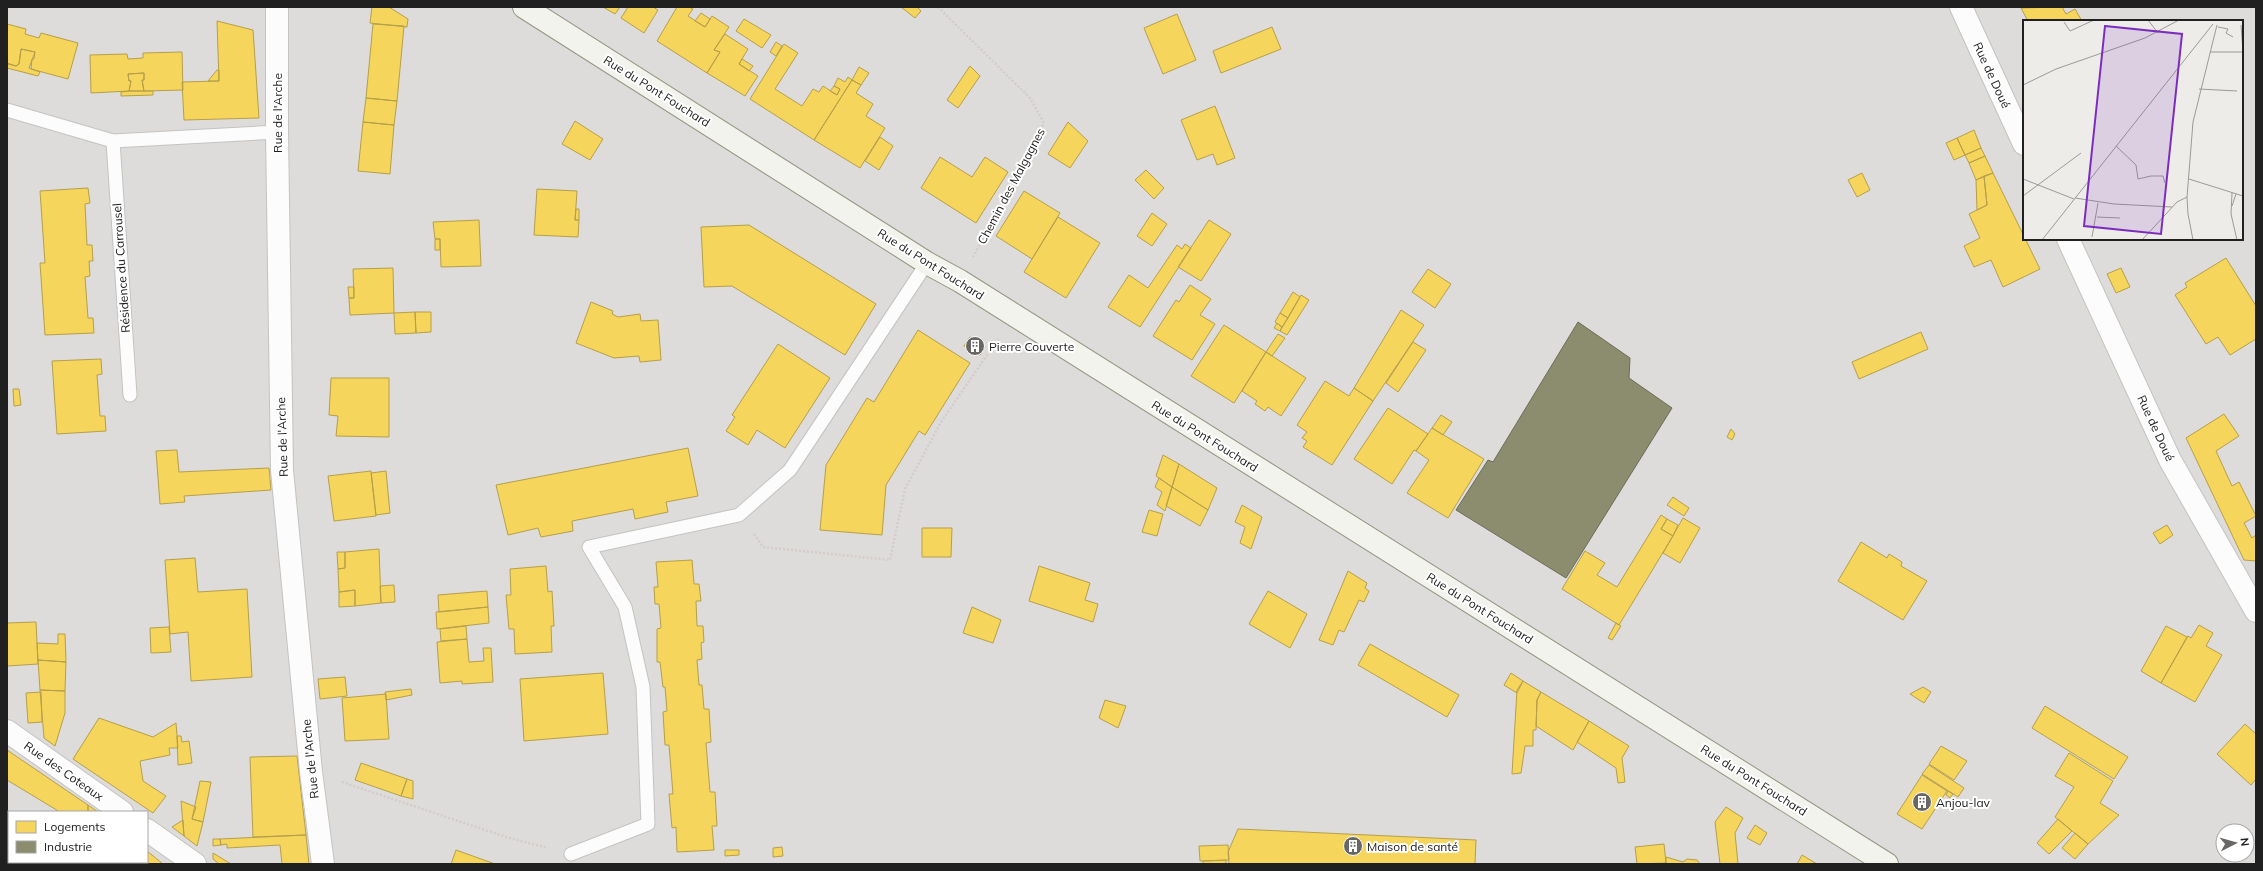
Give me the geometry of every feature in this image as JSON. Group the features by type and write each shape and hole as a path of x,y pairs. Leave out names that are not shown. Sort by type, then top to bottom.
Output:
{"main road":[{"name":"Rue du Pont Fouchard","path":"524,7 927,263 960,281 1887,864"}],"street":[{"name":"Rue de l'Arche","path":"277,7 277,132 282,470 311,772 323,864"},
{"name":"Rue de Doué","path":"1961,7 2023,142"},
{"name":"Rue de Doué","path":"2068,240 2170,460 2253,600"},
{"name":"Rue des Coteaux","path":"7,731 121,811"},
{"path":"148,831 195,864"}],"lane":[{"path":"7,110 113,141 277,132"},
{"name":"Résidence du Carrousel","path":"113,141 130,395"},
{"path":"571,854 648,824 643,687 625,608 589,547 739,515 790,470 927,263"}],"path":[{"name":"Chemin des Malgagnes","path":"938,7 1030,98 1044,123 960,281"},
{"path":"739,515 764,547 890,560 904,489 941,422 1014,315"},
{"path":"311,772 506,837 571,854"}],"shaded area":[{"path":"7,7 2256,7 2256,864 7,864"}],"building: Logements":[{"path":"372,7 389,7 408,19 407,27 370,23"},
{"path":"603,7 620,7 615,14"},
{"path":"628,7 653,7 658,10 644,33 621,18"},
{"path":"677,7 689,7 693,9 688,16 705,27 712,16 729,27 714,50 720,52 707,73 657,41"},
{"path":"901,7 917,7 921,11 915,18"},
{"path":"2062,7 2066,14 2075,9 2081,20 2027,20 2021,8"},
{"path":"701,13 710,19 705,27 695,21"},
{"path":"1177,14 1196,60 1163,74 1144,28"},
{"path":"744,19 771,35 762,48 736,31"},
{"path":"217,21 253,30 259,118 184,120 182,82 219,81"},
{"path":"7,24 26,29 25,34 39,38 41,33 78,43 68,79 31,69 32,59 34,59 35,52 21,49 19,64 16,66 7,63"},
{"path":"373,24 404,26 397,101 366,98"},
{"path":"1272,27 1281,49 1221,73 1213,51"},
{"path":"725,34 748,49 739,64 758,76 745,96 707,73 720,52 714,50"},
{"path":"776,42 782,46 776,56 770,52"},
{"path":"784,44 798,53 775,89 802,106 813,89 819,92 823,86 837,95 840,89 834,86 838,78 845,82 848,77 852,80 814,140 750,99"},
{"path":"21,49 35,52 29,68 40,72 38,76 7,68 8,64 16,66 19,64"},
{"path":"182,52 183,90 144,91 142,80 144,80 144,73 128,74 129,81 131,81 129,91 91,93 90,55 127,54 128,59 143,58 143,53"},
{"path":"742,59 753,66 749,71 739,64"},
{"path":"970,66 980,76 958,108 947,100"},
{"path":"859,67 869,73 861,85 852,80"},
{"path":"217,70 219,70 219,81 208,81"},
{"path":"144,73 144,80 142,80 144,91 129,91 131,81 129,81 128,74"},
{"path":"852,80 861,85 856,93 873,104 866,116 885,128 860,168 814,140"},
{"path":"834,86 840,89 837,95 830,91"},
{"path":"153,91 153,95 121,96 121,92"},
{"path":"366,98 397,101 394,125 363,122"},
{"path":"1215,106 1235,158 1217,165 1213,154 1197,160 1181,120"},
{"path":"575,121 603,139 590,160 562,144"},
{"path":"363,122 394,125 390,174 358,171"},
{"path":"1068,122 1088,141 1070,168 1048,154"},
{"path":"1974,130 1981,148 1965,155 1957,138"},
{"path":"880,137 893,146 879,170 865,161"},
{"path":"1957,138 1965,155 1954,160 1946,143"},
{"path":"1981,148 1985,156 1969,163 1965,155"},
{"path":"1985,156 1993,173 1976,180 1969,163"},
{"path":"940,157 972,177 985,157 1008,172 976,223 921,188"},
{"path":"1146,170 1164,188 1154,199 1135,180"},
{"path":"1862,173 1870,190 1857,197 1848,180"},
{"path":"1993,173 2023,234 2023,240 2026,240 2040,269 2003,287 1991,260 1974,267 1964,246 1980,238 1969,214 1987,205 1984,176"},
{"path":"1984,176 1987,205 1977,210 1976,180"},
{"path":"88,188 90,203 85,204 87,245 92,245 93,261 89,261 90,276 85,277 88,318 93,318 94,333 45,335 40,263 45,263 40,191"},
{"path":"537,189 577,191 575,220 579,220 578,237 534,235"},
{"path":"1024,191 1060,213 1032,259 996,236"},
{"path":"576,209 579,209 579,220 575,220"},
{"path":"1152,213 1167,224 1152,246 1137,236"},
{"path":"1058,217 1100,243 1066,298 1024,272"},
{"path":"479,220 481,266 441,267 440,239 435,239 433,222"},
{"path":"1209,220 1231,234 1201,281 1178,267"},
{"path":"749,225 876,304 845,355 732,286 704,287 701,227"},
{"path":"435,239 440,239 440,250 435,250"},
{"path":"1185,244 1191,248 1140,327 1108,307 1129,275 1148,288 1177,245 1182,249"},
{"path":"2226,258 2256,306 2256,339 2230,355 2218,337 2206,344 2175,295 2187,287 2185,283"},
{"path":"393,268 394,313 350,315 349,298 354,298 353,269"},
{"path":"2121,268 2130,287 2116,293 2107,274"},
{"path":"1428,269 1451,284 1435,308 1412,292"},
{"path":"1190,285 1211,299 1200,315 1215,324 1192,360 1153,336 1176,300 1179,302"},
{"path":"348,287 354,287 354,298 349,298"},
{"path":"1293,292 1300,297 1288,318 1280,313"},
{"path":"1301,295 1309,300 1287,335 1280,331"},
{"path":"591,302 613,311 612,314 618,317 640,314 641,321 658,320 661,360 640,362 639,356 614,358 576,343"},
{"path":"1401,310 1424,325 1373,401 1354,388"},
{"path":"415,312 431,312 431,332 416,333"},
{"path":"415,312 416,333 395,334 394,313"},
{"path":"1280,313 1288,318 1282,327 1275,322"},
{"path":"1277,323 1282,327 1280,331 1274,328"},
{"path":"1224,325 1266,352 1234,403 1191,376"},
{"path":"918,330 970,363 925,435 919,431 886,485 882,535 820,530 826,465 867,398 874,402"},
{"path":"1921,332 1928,349 1859,379 1852,362"},
{"path":"1278,334 1285,338 1272,356 1266,352"},
{"name":"Pierre Couverte","path":"970,337 985,346 980,355 964,346"},
{"path":"1413,342 1426,350 1398,392 1386,383"},
{"path":"778,344 830,378 785,448 757,430 748,445 726,431 735,417 732,415"},
{"path":"1266,352 1306,378 1281,416 1268,407 1265,411 1255,404 1257,401 1242,391"},
{"path":"101,359 102,374 97,375 100,416 105,416 106,431 57,434 52,361"},
{"path":"331,378 389,378 389,437 336,436 338,416 329,415"},
{"path":"1325,381 1349,396 1354,388 1373,401 1332,465 1303,447 1307,441 1302,438 1307,432 1297,425"},
{"path":"13,389 19,389 21,405 14,406"},
{"path":"1388,408 1428,434 1416,451 1414,450 1392,484 1354,459"},
{"path":"2224,414 2239,436 2216,451 2232,486 2239,482 2256,516 2244,523 2252,538 2256,535 2256,561 2244,560 2186,438"},
{"path":"1441,415 1452,422 1443,435 1432,428"},
{"path":"1432,428 1484,459 1448,518 1407,493 1429,460 1416,451"},
{"path":"1731,429 1735,434 1732,440 1727,437"},
{"path":"688,448 698,496 666,502 668,512 635,519 633,509 572,521 573,531 541,537 538,528 508,535 496,485"},
{"path":"177,450 179,472 269,468 271,490 184,496 185,502 160,504 156,451"},
{"path":"1163,455 1179,464 1172,487 1156,476"},
{"path":"1179,464 1217,488 1208,510 1172,487"},
{"path":"371,471 376,516 334,521 328,476"},
{"path":"386,471 390,513 376,515 371,473"},
{"path":"1159,478 1172,487 1165,511 1157,505 1162,492 1155,487"},
{"path":"1172,487 1208,510 1200,526 1166,506"},
{"path":"1673,497 1689,508 1684,516 1667,505"},
{"path":"1242,505 1262,517 1251,549 1240,543 1245,527 1235,522"},
{"path":"1149,510 1163,514 1157,536 1142,532"},
{"path":"1661,515 1667,519 1661,529 1673,536 1619,625 1562,589 1585,551 1605,563 1597,575 1617,587"},
{"path":"1683,518 1700,528 1680,563 1663,553"},
{"path":"1667,519 1678,525 1673,536 1661,529"},
{"path":"2167,525 2173,535 2160,544 2153,533"},
{"path":"922,528 952,528 951,557 922,557"},
{"path":"1861,542 1887,558 1889,554 1902,562 1901,566 1927,581 1903,620 1838,581"},
{"path":"379,549 381,603 355,606 355,590 339,592 338,569 345,568 345,552"},
{"path":"337,552 345,552 345,568 338,569"},
{"path":"195,558 198,592 247,589 252,677 191,681 188,632 170,634 165,560"},
{"path":"692,560 694,584 699,584 701,601 696,601 697,626 703,626 704,642 701,643 702,659 697,660 699,685 702,685 704,709 709,709 711,742 706,743 710,792 715,792 717,826 712,826 714,850 677,852 676,827 672,828 669,794 673,794 669,745 665,745 663,712 667,711 665,687 663,687 660,662 657,662 657,629 661,628 659,604 655,604 654,587 658,587 656,562"},
{"path":"546,566 548,592 552,591 554,626 551,626 552,652 515,654 514,629 509,629 506,595 511,595 510,569"},
{"path":"1039,566 1090,583 1085,600 1098,604 1093,622 1029,601"},
{"path":"1348,571 1367,583 1365,588 1369,591 1364,602 1359,600 1344,632 1339,630 1333,645 1319,640"},
{"path":"394,585 395,602 381,603 380,586"},
{"path":"355,590 355,606 339,607 339,592"},
{"path":"487,591 488,607 439,612 438,595"},
{"path":"1268,591 1307,614 1290,648 1249,624"},
{"path":"488,607 489,623 437,629 436,612"},
{"path":"972,607 1001,620 993,643 963,633"},
{"path":"36,622 38,664 7,666 7,623"},
{"path":"1616,623 1621,626 1612,640 1608,638"},
{"path":"2199,625 2213,633 2206,646 2222,655 2195,702 2161,683 2188,636 2191,638"},
{"path":"466,626 467,639 441,641 440,629"},
{"path":"2166,626 2187,637 2161,683 2141,671"},
{"path":"169,627 171,652 151,653 150,628"},
{"path":"58,634 65,634 66,662 38,660 37,643 58,644"},
{"path":"467,639 469,662 484,661 483,648 491,648 493,682 462,684 462,681 440,683 437,642"},
{"path":"1370,644 1459,695 1447,717 1358,665"},
{"path":"38,660 66,662 65,691 40,690"},
{"path":"603,673 608,734 524,741 520,679"},
{"path":"1511,673 1523,681 1517,693 1504,685"},
{"path":"345,677 347,696 320,699 318,679"},
{"path":"1523,681 1541,692 1537,700 1536,730 1533,730 1533,746 1525,746 1521,773 1512,774 1517,690"},
{"path":"1923,687 1931,692 1924,703 1910,694"},
{"path":"411,689 412,695 386,700 385,692"},
{"path":"40,690 65,691 65,713 55,746 44,738"},
{"path":"41,692 42,722 28,723 26,693"},
{"path":"1541,692 1589,721 1573,750 1536,726 1537,700"},
{"path":"386,694 389,739 345,741 342,698"},
{"path":"1105,700 1126,706 1118,728 1099,718"},
{"path":"2045,706 2128,757 2114,779 2032,728"},
{"path":"99,718 153,737 176,723 178,748 169,748 170,755 140,761 143,781 166,796 153,813 73,759"},
{"path":"1589,721 1629,746 1622,758 1625,782 1618,783 1616,768 1577,742"},
{"path":"2245,724 2256,734 2256,779 2251,785 2217,754"},
{"path":"177,736 181,736 182,742 189,741 192,763 178,765"},
{"name":"Anjou-lav","path":"1941,746 1967,761 1954,780 1929,764"},
{"path":"7,750 88,805 88,811 58,811 7,780"},
{"path":"2069,753 2113,781 2100,803 2119,815 2088,844 2055,817 2074,787 2055,776"},
{"path":"297,756 306,835 253,837 250,757"},
{"path":"361,763 407,779 401,796 355,780"},
{"name":"Anjou-lav","path":"1929,765 1964,788 1958,797 1922,774"},
{"name":"Anjou-lav","path":"1922,775 1947,791 1922,829 1897,814"},
{"path":"407,779 413,781 413,799 401,796"},
{"path":"200,781 211,782 203,822 192,819"},
{"path":"1948,791 1953,794 1950,798 1946,795"},
{"path":"181,801 196,807 192,819 203,822 197,846 184,836"},
{"path":"88,805 97,811 88,811"},
{"path":"1726,807 1743,818 1735,833 1738,864 1720,864 1715,822"},
{"path":"2058,819 2072,831 2049,854 2037,843"},
{"path":"183,820 184,836 172,827"},
{"path":"1755,825 1767,833 1760,845 1747,838"},
{"name":"Maison de santé","path":"1238,829 1476,840 1475,864 1229,864 1228,852"},
{"path":"2075,833 2088,844 2075,859 2062,848"},
{"path":"306,835 309,864 282,864 280,845 227,848 227,844 221,845 220,839"},
{"path":"213,839 220,839 221,845 213,846"},
{"path":"1664,844 1666,863 1637,864 1635,847"},
{"path":"1228,845 1229,860 1200,861 1199,846"},
{"path":"782,847 783,856 773,857 773,848"},
{"path":"456,850 495,864 451,864"},
{"path":"725,850 739,850 739,855 725,856"},
{"path":"148,852 163,864 144,864 148,863"},
{"path":"213,853 231,864 219,864 213,859"},
{"path":"1802,855 1817,864 1797,864"},
{"path":"1666,857 1683,862 1687,859 1697,860 1700,864 1662,864 1666,863"},
{"path":"1226,860 1226,864 1203,864 1203,861"},
{"path":"118,863 141,863 141,864"}],"building: Industrie":[{"path":"1578,322 1630,358 1629,378 1672,408 1566,578 1456,510 1488,460 1493,462"}],"place":[{"name":"Pierre Couverte","path":"975,346"},
{"name":"Anjou-lav","path":"1922,802"},
{"name":"Maison de santé","path":"1353,846"}]}
